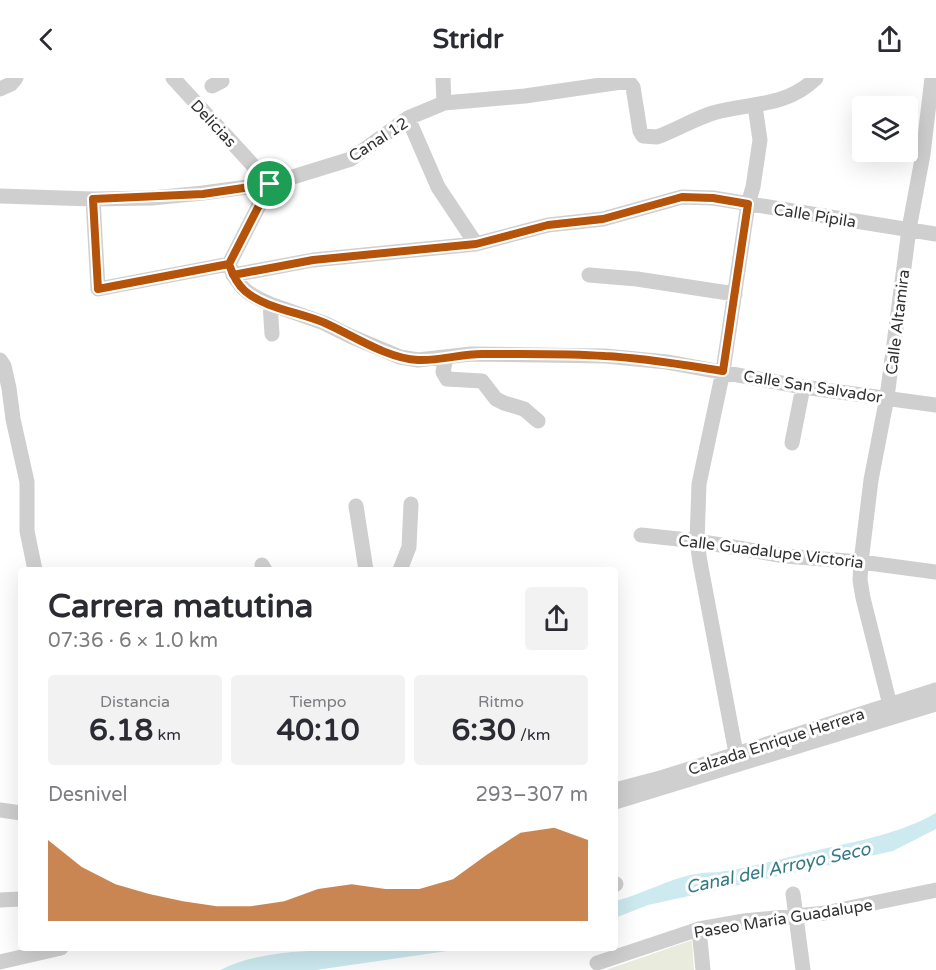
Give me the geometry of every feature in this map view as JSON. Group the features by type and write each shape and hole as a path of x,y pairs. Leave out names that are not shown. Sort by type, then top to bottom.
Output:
{"street":[{"path":"0,89 11,84 16,78"},
{"path":"443,78 444,103"},
{"path":"737,759 697,541 699,484 723,371 760,140 755,106 779,101 796,94 816,78"},
{"name":"Calle Altamira","path":"890,705 863,598 861,562 871,480 887,397 909,230 923,154 932,78"},
{"name":"Canal 12","path":"0,196 93,199 203,194 270,184 351,159 408,118 444,103 546,93 625,81 631,84 643,136 657,137 701,118 755,106"},
{"name":"Delicias","path":"178,83 270,184"},
{"path":"408,118 438,187 476,244"},
{"path":"231,269 270,184"},
{"name":"Calle Pípila","path":"93,199 98,289 231,269 476,244 548,225 603,219 682,197 713,198 936,234"},
{"name":"Calle San Salvador","path":"231,269 243,290 270,304 324,323 400,357 418,360 481,354 605,356 667,362 803,387 936,405"},
{"path":"589,275 637,279 735,294"},
{"path":"270,304 272,334"},
{"path":"446,357 443,372 447,380 482,381 496,399 517,406 533,417"},
{"path":"0,360 4,366 9,388 13,419 27,482 27,531 34,567"},
{"path":"792,443 803,387"},
{"path":"401,567 409,547 411,504"},
{"path":"356,506 366,567"},
{"name":"Calle Guadalupe Victoria","path":"641,535 697,541 785,556 861,562 936,572"},
{"name":"Calzada Enrique Herrera","path":"618,801 936,690"},
{"name":"Calzada Enrique Herrera","path":"618,789 936,704"},
{"path":"0,810 18,813"},
{"path":"0,817 18,820"},
{"name":"Paseo María Guadalupe","path":"597,960 699,929 744,921 825,914 936,890"},
{"path":"793,894 803,970"},
{"path":"0,900 18,899"},
{"path":"699,929 703,970"},
{"path":"0,962 48,951"}],"shaded area":[{"path":"692,940 694,970 606,970"}],"water":[{"name":"Canal del Arroyo Seco","path":"936,813 936,829 893,851 648,905 618,917 618,900 679,878 722,872 867,839 923,820"},
{"path":"305,951 447,951 316,970 220,970 236,963 270,955"}],"route":[{"path":"270,184 203,194 93,199 98,289 229,264 233,275 243,290 251,296 324,323 400,357 418,360 471,354 605,356 667,362 723,371 748,204 713,198 682,197 603,219 548,225 476,244 313,260 233,275 229,264 270,184"}]}
